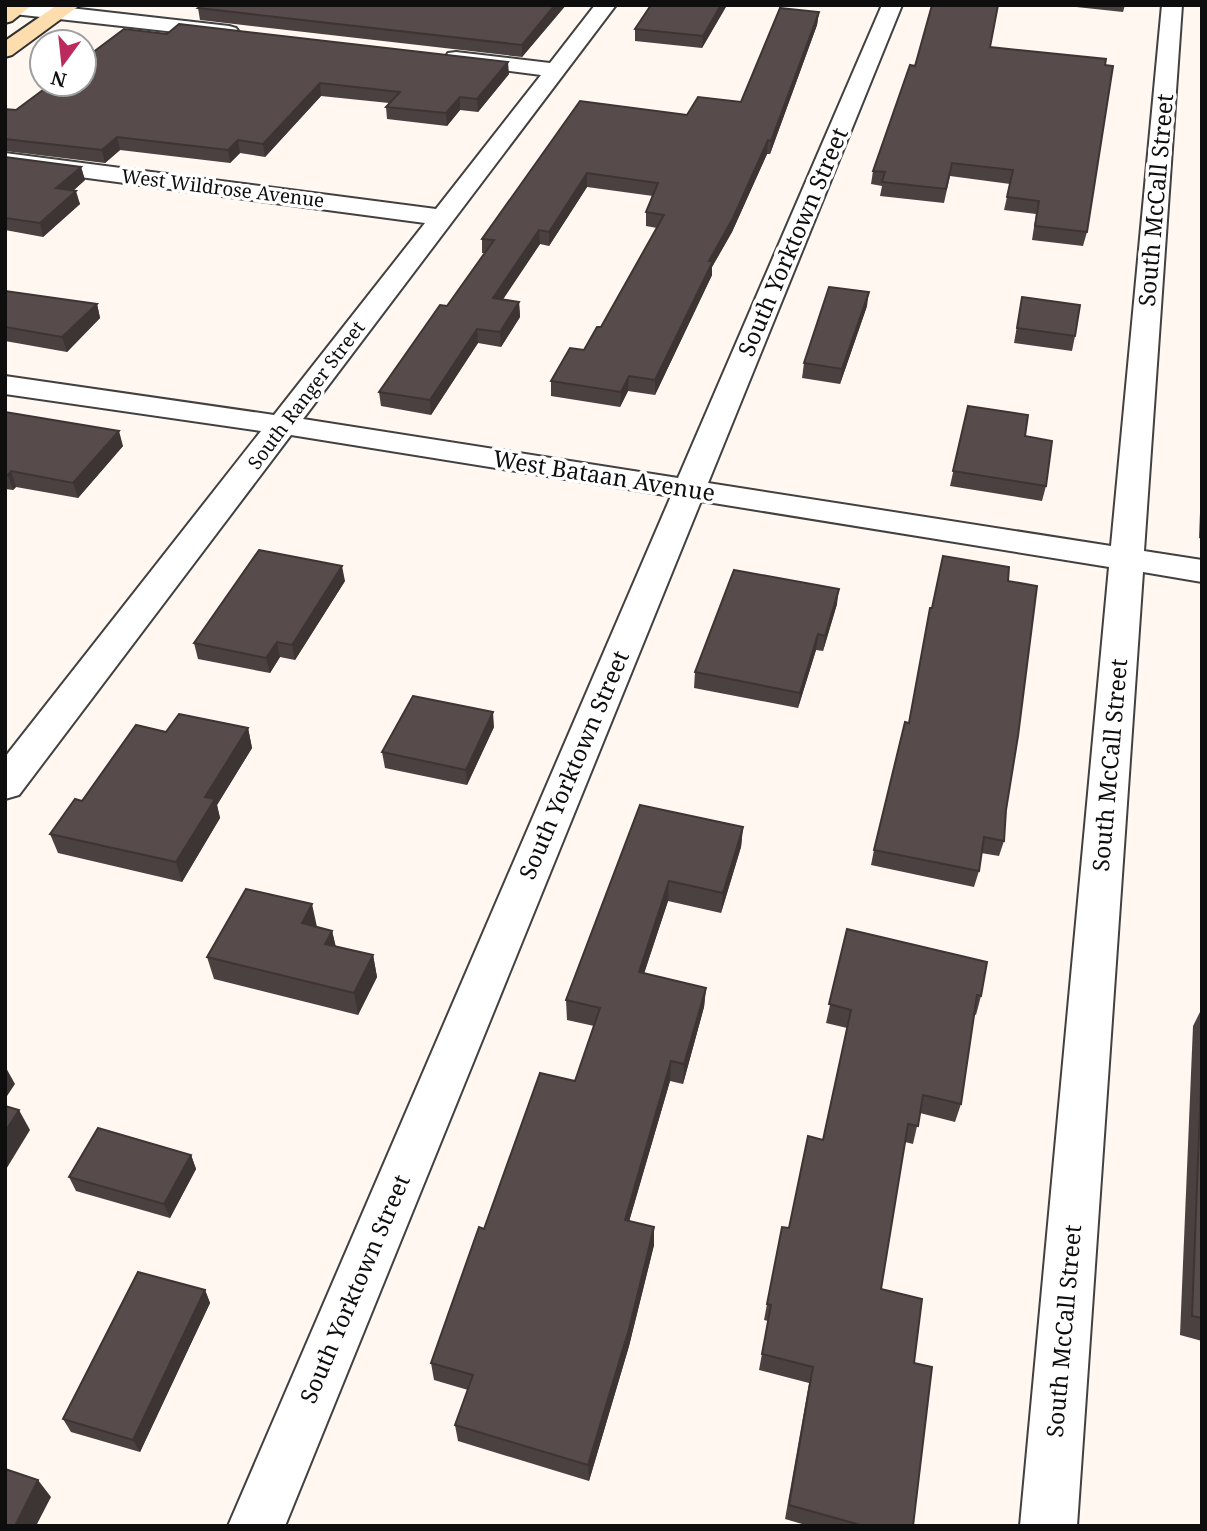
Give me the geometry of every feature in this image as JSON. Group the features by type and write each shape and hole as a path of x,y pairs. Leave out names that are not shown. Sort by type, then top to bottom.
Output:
{"main road":[{"path":"5,51 65,9"}],"street":[{"name":"South Ranger Street","path":"5,785 17,752 284,425 440,216 606,5"},
{"name":"South Yorktown Street","path":"257,1526 892,5"},
{"name":"South McCall Street","path":"1048,1526 1172,5"},
{"path":"13,9 65,9 243,34"},
{"path":"436,55 555,70"},
{"name":"West Wildrose Avenue","path":"5,160 440,216"},
{"name":"West Bataan Avenue","path":"5,385 284,425 1202,571"}],"building":[{"path":"202,5 555,5 522,45 198,8"},
{"path":"651,5 721,5 703,36 635,29"},
{"path":"932,5 998,5 990,47 1106,59 1105,65 1113,66 1087,232 1035,226 1039,201 1007,197 1013,170 952,163 946,189 882,182 885,172 873,171 910,65 915,66"},
{"path":"780,8 819,12 771,141 768,140 733,218 709,261 713,261 655,380 629,376 621,392 551,381 570,348 584,350 597,327 601,327 664,215 646,212 658,183 587,173 549,232 539,230 493,298 519,302 500,332 477,329 430,400 379,392 440,305 447,306 494,240 482,239 580,101 687,115 698,97 741,102"},
{"path":"179,24 508,62 477,99 460,97 446,113 386,107 400,92 320,83 263,144 238,140 228,150 117,137 102,150 5,139 5,109 16,110 32,98 98,98 98,48 124,29 167,34"},
{"path":"5,157 81,167 56,188 76,191 40,223 5,218"},
{"path":"829,287 869,292 842,369 804,363"},
{"path":"5,291 97,304 62,337 5,327"},
{"path":"1022,297 1080,305 1075,336 1017,328"},
{"path":"968,406 1028,415 1025,436 1052,441 1046,486 953,471"},
{"path":"5,412 119,431 73,483 11,471 5,475"},
{"path":"259,550 342,566 292,645 277,642 266,658 194,643"},
{"path":"943,556 1009,567 1008,581 1037,586 1004,841 984,837 979,871 874,850 905,722 909,723 930,608"},
{"path":"734,570 839,589 825,636 818,634 800,693 695,672"},
{"path":"413,696 493,712 466,770 382,752"},
{"path":"179,714 248,728 205,797 215,799 176,862 50,834 75,799 82,801 136,725 166,732"},
{"path":"640,805 743,827 723,893 669,881 639,972 706,988 684,1064 671,1061 625,1220 654,1227 629,1329 588,1465 455,1425 473,1375 431,1363 479,1227 484,1229 540,1073 575,1081 600,1008 566,1000"},
{"path":"246,889 312,904 302,923 332,931 325,944 373,955 354,993 207,957"},
{"path":"847,929 987,962 981,996 977,995 961,1104 923,1095 918,1126 908,1124 881,1289 922,1299 914,1363 932,1367 913,1526 864,1526 789,1505 813,1367 762,1354 771,1305 767,1304 782,1227 789,1228 808,1136 823,1140 851,1010 829,1004"},
{"path":"1202,1055 1202,1318 1192,1316"},
{"path":"5,1106 19,1110 5,1132"},
{"path":"98,1128 191,1155 164,1204 69,1177"},
{"path":"138,1272 205,1290 133,1440 63,1419"},
{"path":"5,1469 38,1480 15,1526 5,1526"}]}
